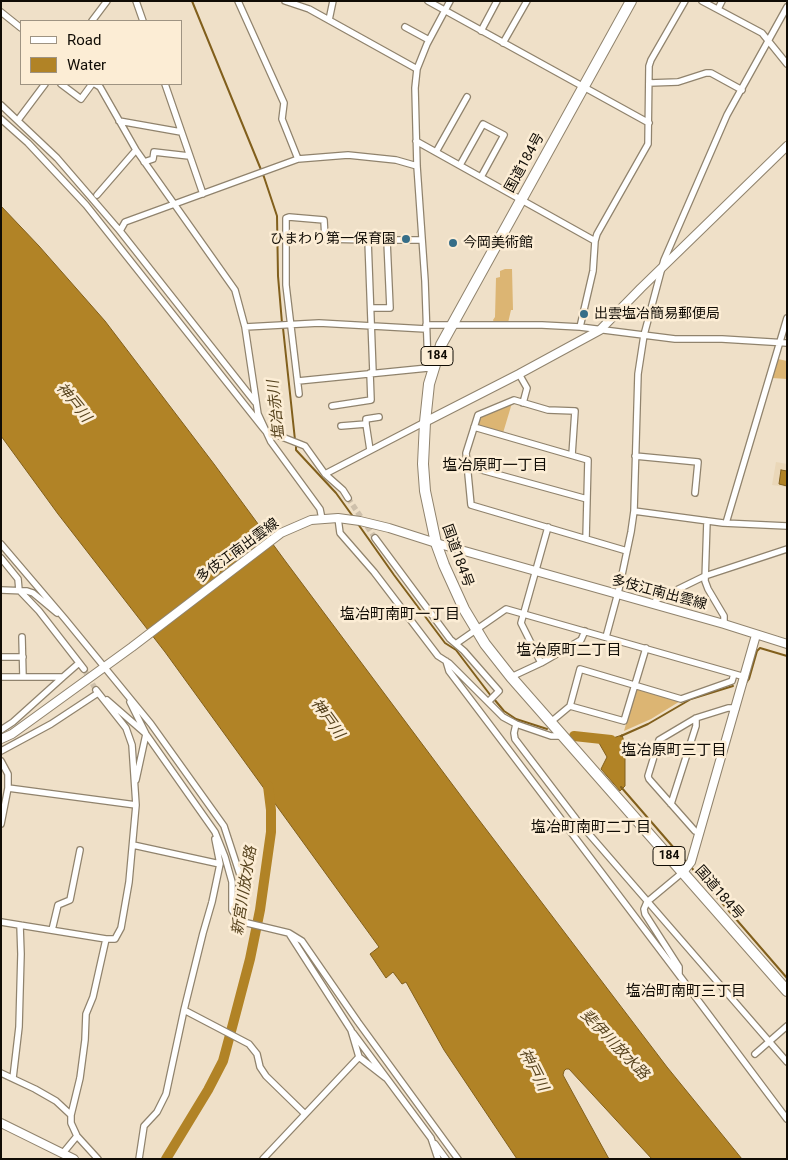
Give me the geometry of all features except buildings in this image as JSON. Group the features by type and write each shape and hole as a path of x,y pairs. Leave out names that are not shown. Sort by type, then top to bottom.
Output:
{"highway":[{"name":"国道184号","path":"631,1 451,326 430,369 423,464 425,491 436,543 455,591 476,630 511,677 552,721 787,991"}],"main road":[{"path":"425,422 600,330 787,146"},
{"name":"多伎江南出雲線","path":"1,739 12,734 112,662 281,533 311,520 338,518 389,528 724,624 787,644"},
{"path":"683,872 691,862 700,833 756,635"},
{"path":"1,1123 74,1159"}],"street":[{"path":"93,20 107,1"},
{"path":"136,1 143,20"},
{"path":"238,1 284,103 282,119 298,159"},
{"path":"285,1 309,9 417,69"},
{"path":"329,20 333,1"},
{"path":"428,1 649,124"},
{"path":"298,381 430,369 417,166 415,88 417,69 429,40 450,1"},
{"path":"481,31 497,1"},
{"path":"503,43 527,1"},
{"path":"580,328 593,271 597,234 648,144 649,66 685,1"},
{"path":"702,1 762,33 768,38 787,64"},
{"path":"718,9 722,1"},
{"path":"606,637 618,595 634,511 638,374 644,335 664,260 727,115 768,38 787,7"},
{"path":"1,12 20,27"},
{"path":"405,27 429,40"},
{"path":"649,83 678,82 711,73 742,90"},
{"path":"18,120 45,85"},
{"path":"62,85 81,99 93,85"},
{"path":"96,85 100,87 144,162 235,290 245,327 258,414 271,442 320,509 322,519"},
{"path":"164,85 203,194"},
{"path":"436,152 467,96"},
{"path":"1,105 57,158 120,231 256,404"},
{"path":"1,119 28,143 86,205 268,434"},
{"path":"120,121 181,132"},
{"path":"460,166 483,124 504,135 481,177"},
{"path":"416,141 595,241"},
{"path":"97,195 136,150"},
{"path":"144,162 152,159 154,152 190,156"},
{"path":"120,231 125,222 298,159 348,155 396,160 417,166"},
{"path":"299,394 286,285 286,218 324,220 325,239 422,240"},
{"path":"332,406 372,400 368,240"},
{"path":"371,308 390,308 387,241"},
{"path":"726,523 787,318"},
{"path":"245,327 319,324 426,327 542,326 580,328 675,339 787,343"},
{"path":"519,374 528,388 523,403"},
{"path":"572,455 575,411 548,410 514,400 478,415 466,453 471,505 627,550"},
{"path":"370,450 366,419 379,417"},
{"path":"325,474 425,422"},
{"path":"341,426 366,424"},
{"path":"474,427 588,460 586,539"},
{"path":"268,434 272,433 305,446 325,474 348,498"},
{"path":"635,456 698,462 695,493"},
{"path":"467,466 587,499"},
{"path":"634,511 726,523 787,526"},
{"path":"338,518 340,533 374,572 438,656 492,698 503,717 516,724 551,736 564,736"},
{"path":"707,521 705,576 708,589 724,616 724,624"},
{"path":"541,663 521,623 548,527"},
{"path":"375,538 450,639 456,643 499,691 492,698"},
{"path":"1,544 151,724 224,826 241,878 238,918"},
{"path":"656,600 705,576 787,550"},
{"path":"1,558 18,579 20,590 39,611 84,669"},
{"path":"1,590 20,590 33,593 65,619"},
{"path":"456,643 506,609 745,677"},
{"path":"511,677 541,663 580,640 585,631"},
{"path":"22,637 23,677"},
{"path":"570,706 624,721 646,648"},
{"path":"1,657 23,657"},
{"path":"446,661 449,671 787,1119"},
{"path":"1,730 13,722 80,662"},
{"path":"552,721 570,706 580,669 681,699 732,681 734,674"},
{"path":"1,677 63,677"},
{"path":"1,922 115,939 121,928 134,845 136,806 132,745 126,728 96,690 146,734"},
{"path":"1,751 51,724 98,693"},
{"path":"125,693 146,734 215,832 232,882 232,910 243,922 289,933 302,941 358,1022 458,1159"},
{"path":"700,833 695,831 648,776 659,740 696,718 728,708 736,708"},
{"path":"671,804 696,726 696,718"},
{"path":"516,724 515,739 576,819 787,1062"},
{"path":"134,786 146,734"},
{"path":"1,760 8,774 8,788 1,824"},
{"path":"8,788 136,806"},
{"path":"139,1159 144,1126 157,1112 166,1094 184,1010 212,902 220,864 214,840 215,832"},
{"path":"134,845 220,864"},
{"path":"52,930 58,905 70,900 80,850"},
{"path":"679,975 680,967 645,914 644,909 647,902 683,872"},
{"path":"14,1078 19,1027 20,925"},
{"path":"289,933 351,1030 446,1159"},
{"path":"98,1159 77,1136 71,1123 71,1114 80,1078 86,1014 97,983 106,939"},
{"path":"184,1010 249,1044 257,1054 260,1067 266,1076 305,1114"},
{"path":"755,1054 787,1026"},
{"path":"351,1030 359,1057 386,1078"},
{"path":"263,1159 359,1057"},
{"path":"1,1073 56,1101 71,1114"},
{"path":"63,1153 77,1136"},
{"path":"431,1138 438,1159"}],"shaded area":[{"path":"512,269 513,310 511,310 508,323 495,324 493,320 495,317 496,278 500,277 500,271"},
{"path":"778,359 787,361 787,379 772,378"},
{"path":"512,403 503,433 477,424 480,417"},
{"path":"776,462 787,464 787,487 772,485"},
{"path":"636,689 682,700 651,719 624,731"}],"water":[{"path":"1,206 105,321 476,816 667,1067 742,1159 652,1159 569,1069 566,1069 563,1075 609,1159 517,1159 444,1050 406,982 402,984 393,972 386,978 370,954 379,947 165,652 58,514 1,436"},
{"path":"781,470 787,471 787,486 779,484"},
{"path":"622,735 625,745 625,786 620,791 601,769 607,757 599,743 599,737 613,738"}],"waterway":[{"name":"塩冶赤川","path":"192,1 264,177 277,216 278,276 282,323"},
{"name":"塩冶赤川","path":"283,328 295,440"},
{"name":"塩冶赤川","path":"296,444 296,450 336,493 354,518"},
{"name":"塩冶赤川","path":"358,524 445,643 456,650 491,696"},
{"path":"746,683 749,679 757,651 760,648 787,656"},
{"path":"621,736 648,724 691,699 733,686"},
{"name":"塩冶赤川","path":"494,699 504,711 516,719 547,729"},
{"name":"塩冶赤川","path":"574,736 611,740"},
{"name":"新宮川放水路","path":"166,1159 208,1090 223,1061 250,959 260,910 271,832 268,786"},
{"path":"621,787 687,863"},
{"path":"690,866 787,978"}],"tunnel":[{"path":"348,498 375,538"},
{"path":"84,669 96,690"}],"place":[{"name":"ひまわり第一保育園","path":"406,239"},
{"name":"今岡美術館","path":"453,243"},
{"name":"出雲塩冶簡易郵便局","path":"584,314"}],"district":[{"name":"塩冶原町一丁目","path":"495,466"},
{"name":"塩冶町南町一丁目","path":"400,615"},
{"name":"塩冶原町二丁目","path":"569,651"},
{"name":"塩冶原町三丁目","path":"674,751"},
{"name":"塩冶町南町二丁目","path":"591,828"},
{"name":"塩冶町南町三丁目","path":"686,992"}],"water label":[{"name":"神戸川","path":"73,403"},
{"name":"神戸川","path":"327,719"},
{"name":"斐伊川放水路","path":"614,1045"},
{"name":"神戸川","path":"533,1070"}]}
